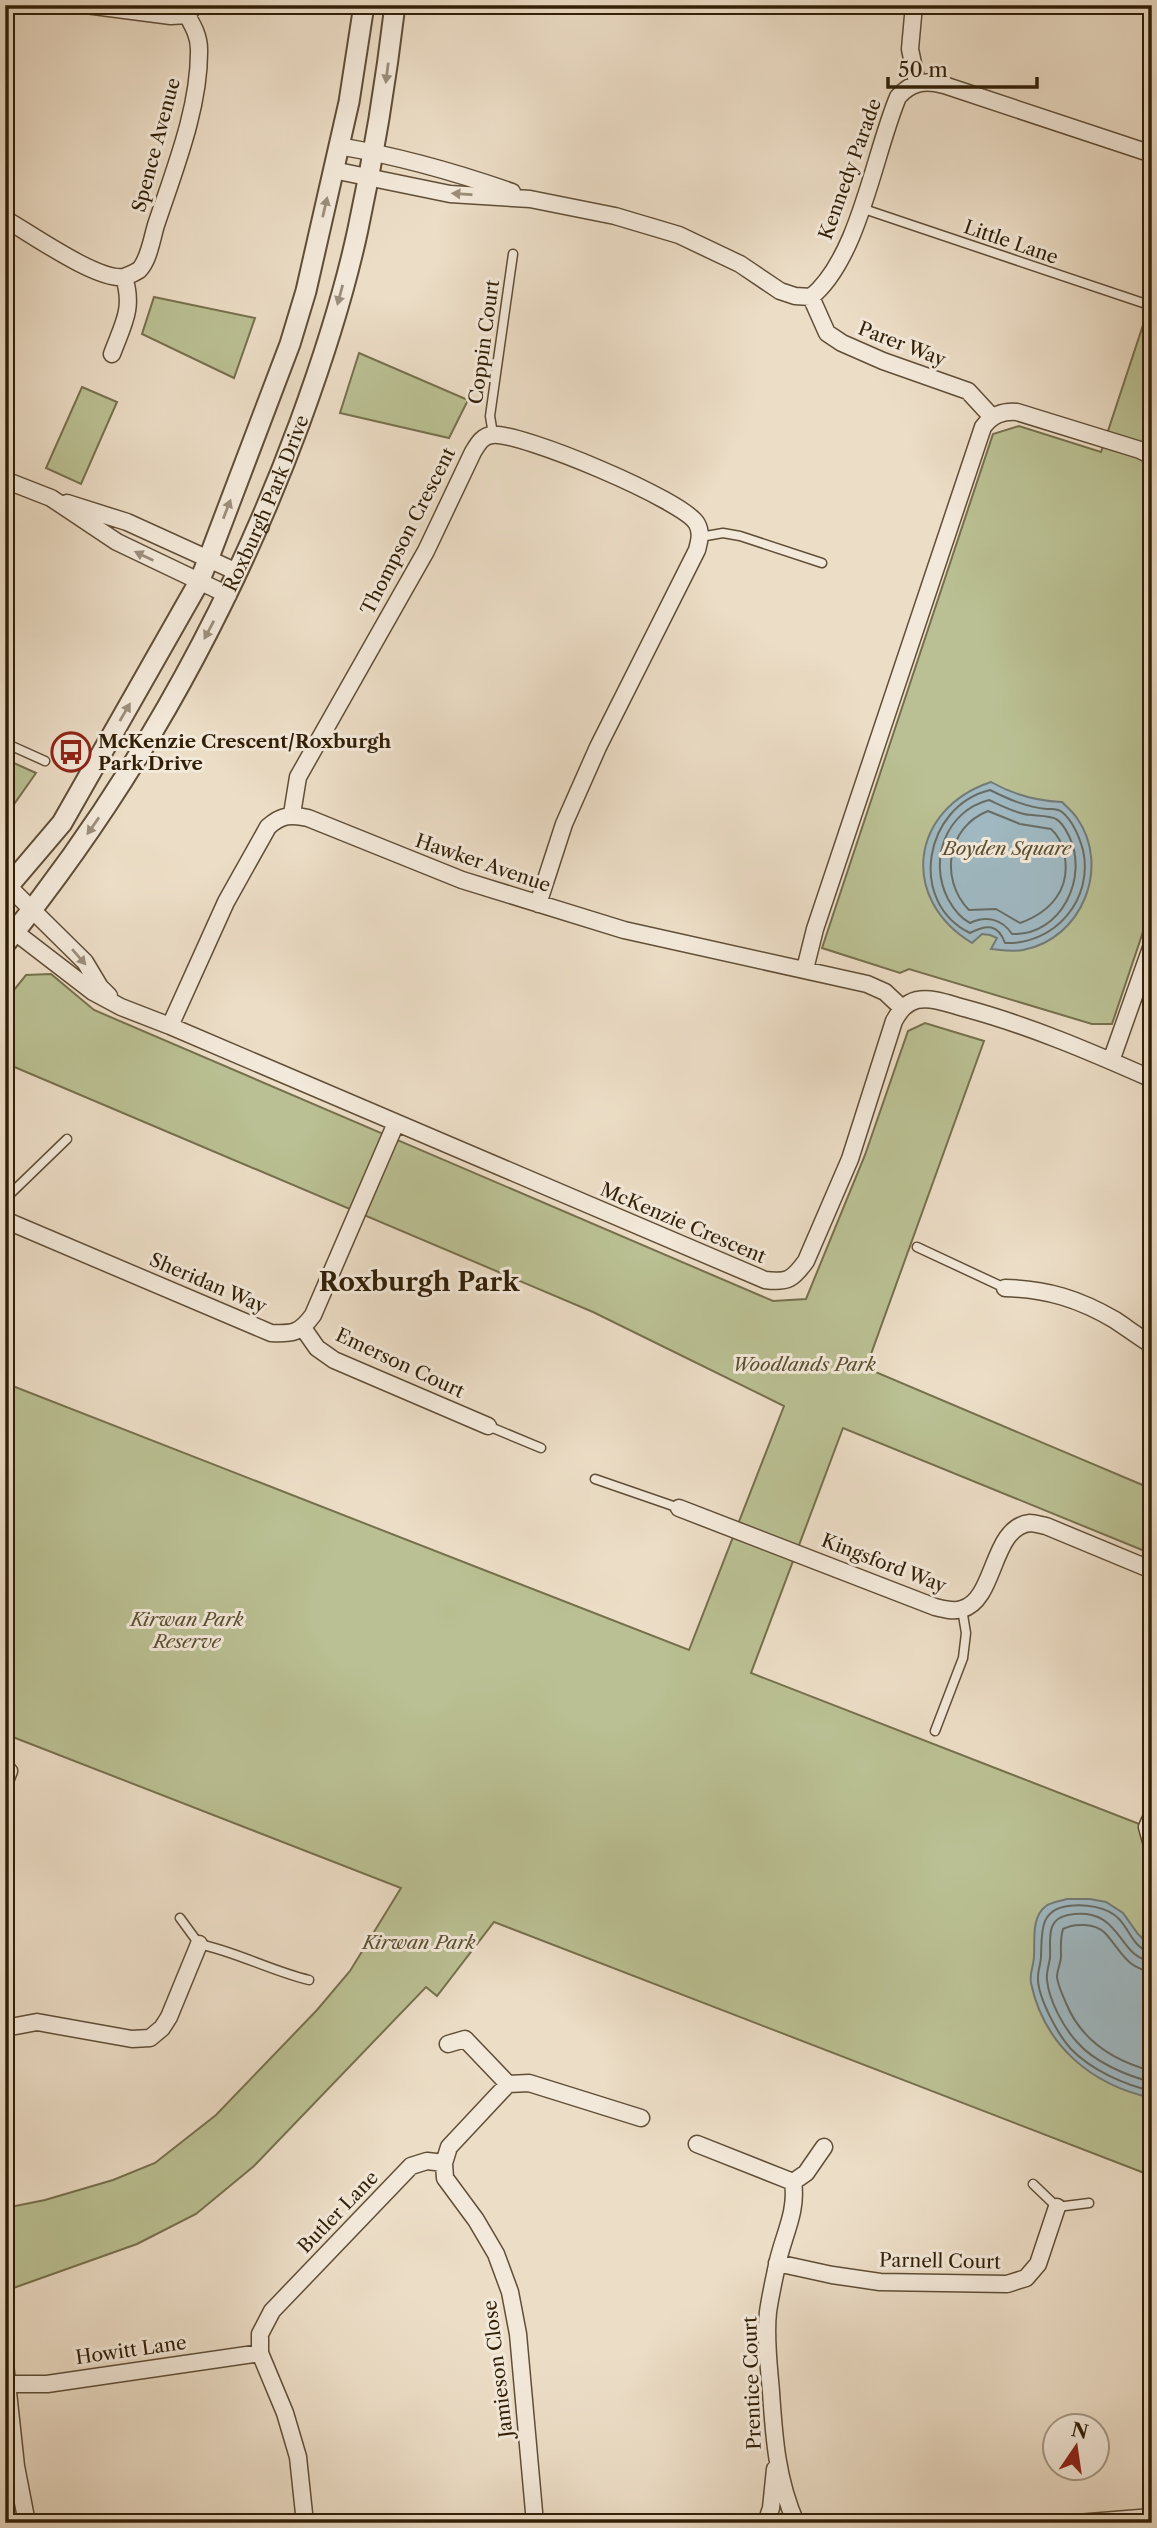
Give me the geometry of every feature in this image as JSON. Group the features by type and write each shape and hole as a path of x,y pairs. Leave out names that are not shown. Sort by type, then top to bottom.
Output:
{"street":[{"path":"86,5 171,16 191,10"},
{"name":"Roxburgh Park Drive","path":"7,888 62,823 199,582 208,560 290,344 306,291 349,102 364,5"},
{"name":"Roxburgh Park Drive","path":"9,932 33,909 94,825 164,716 228,595 279,477 323,356 358,232 383,104 395,5"},
{"path":"914,5 910,49 917,83 933,82 944,85 1152,155"},
{"name":"Spence Avenue","path":"124,277 139,269 147,253 176,165 192,105 199,40 191,10"},
{"name":"Kennedy Parade","path":"811,298 826,285 853,233 898,97 908,87 917,83"},
{"path":"338,146 455,172 530,199"},
{"path":"333,170 450,194 530,199 615,216 679,236 740,264 780,291 811,298"},
{"path":"5,219 63,254 107,274 124,277 130,307 112,354"},
{"name":"Parer Way","path":"811,298 827,333 883,361 968,391 992,416"},
{"path":"804,969 815,929 978,443 992,416 1017,412 1152,456"},
{"path":"493,434 532,444 611,473 686,513 697,523 700,537 697,550 598,747 564,824 538,904"},
{"name":"Thompson Crescent","path":"292,814 298,777 426,551 473,452 482,439 493,434"},
{"path":"6,484 127,522 237,572"},
{"path":"51,498 117,542 228,595"},
{"path":"170,1026 220,913 268,827 279,818 292,814"},
{"name":"Hawker Avenue","path":"292,814 462,880 624,930 867,984 885,992 902,1008"},
{"name":"McKenzie Crescent","path":"7,888 33,909 85,962 100,987 121,1007"},
{"name":"McKenzie Crescent","path":"9,932 93,992 121,1007 765,1280 782,1282 796,1275 806,1261 850,1159 894,1021 902,1008"},
{"path":"1111,1061 1152,945"},
{"path":"902,1008 914,1001 930,999 1016,1024 1152,1079"},
{"path":"303,1328 313,1315 396,1123"},
{"name":"Sheridan Way","path":"5,1220 271,1333 288,1334 303,1328"},
{"path":"1005,1288 1034,1288 1063,1295 1114,1320 1152,1345"},
{"name":"Emerson Court","path":"303,1328 317,1348 334,1360 488,1426"},
{"name":"Kingsford Way","path":"679,1508 935,1607 962,1609 974,1602 982,1592 1002,1545 1011,1533 1028,1523 1046,1526 1152,1570"},
{"path":"1152,1816 1147,1827 1152,1845"},
{"path":"5,2028 37,2022 132,2039 150,2038 162,2028 169,2017 199,1944"},
{"path":"448,2045 465,2039 508,2084"},
{"path":"444,2163 449,2147 508,2084 529,2082 641,2118"},
{"path":"696,2144 793,2182 806,2173 824,2147"},
{"name":"Butler Lane","path":"260,2353 260,2334 272,2311 411,2166 427,2161 444,2163"},
{"name":"Jamieson Close","path":"444,2163 445,2178 476,2220 496,2254 510,2292 519,2334 534,2523"},
{"name":"Prentice Court","path":"766,2523 771,2508 776,2460 768,2314 777,2263 793,2215 793,2182"},
{"name":"Parnell Court","path":"777,2263 880,2282 1007,2284 1026,2278 1038,2264 1057,2207"},
{"path":"260,2353 285,2413 298,2457 304,2519"},
{"name":"Howitt Lane","path":"8,2384 47,2384 260,2353"},
{"path":"5,2364 16,2466 27,2523"},
{"name":"Prentice Court","path":"776,2460 796,2523"},
{"path":"1077,2523 1152,2517"},
{"path":"775,2523 791,2523"}],"lane":[{"name":"Little Lane","path":"861,208 1152,306"},
{"name":"Coppin Court","path":"493,434 490,416 513,254"},
{"path":"700,537 723,533 740,536 822,563"},
{"path":"5,743 45,761"},
{"path":"5,1199 67,1139"},
{"path":"917,1247 1005,1288"},
{"path":"488,1426 541,1448"},
{"path":"595,1479 679,1508"},
{"path":"934,1731 963,1658 966,1633 962,1609"},
{"path":"180,1918 199,1944 221,1949 282,1974 309,1980"},
{"path":"1033,2184 1057,2207 1089,2203"}],"green space":[{"path":"154,297 255,318 234,378 142,334"},
{"name":"Boyden Square","path":"1146,316 1152,318 1152,905 1112,1024 1092,1024 909,969 900,973 822,948 993,434 1019,426 1101,452"},
{"path":"359,353 468,400 449,438 340,413"},
{"path":"82,387 117,402 81,484 46,468"},
{"path":"5,759 36,773 5,817"},
{"name":"Kirwan Park Reserve","path":"51,974 94,1010 773,1301 806,1299 865,1155 908,1031 925,1023 984,1041 866,1368 1152,1489 1152,1554 843,1428 751,1673 1147,1827 1152,1845 1152,2176 494,1922 437,1996 426,1987 254,2166 196,2214 137,2244 5,2291 5,2208 45,2200 113,2180 155,2163 216,2115 317,2010 350,1971 401,1888 5,1734 5,1383 689,1650 784,1406 593,1312 5,1063 5,1001 26,975"}],"water":[{"path":"991,782 1025,796 1062,802 1077,818 1087,837 1091,858 1085,898 1075,916 1061,932 1044,943 1023,950 991,949 997,938 990,935 982,934 972,943 949,925 933,903 925,880 924,856 930,833 944,812 964,795"},
{"path":"1067,1899 1106,1902 1123,1913 1138,1934 1152,1947 1152,2098 1109,2083 1073,2059 1047,2025 1037,2005 1031,1980 1036,1923 1046,1906"}],"place":[{"name":"McKenzie Crescent/Roxburgh Park Drive","path":"71,752"}],"district":[{"name":"Roxburgh Park","path":"419,1282"}],"park label":[{"name":"Woodlands Park","path":"804,1364"},
{"name":"Kirwan Park","path":"419,1942"}]}
